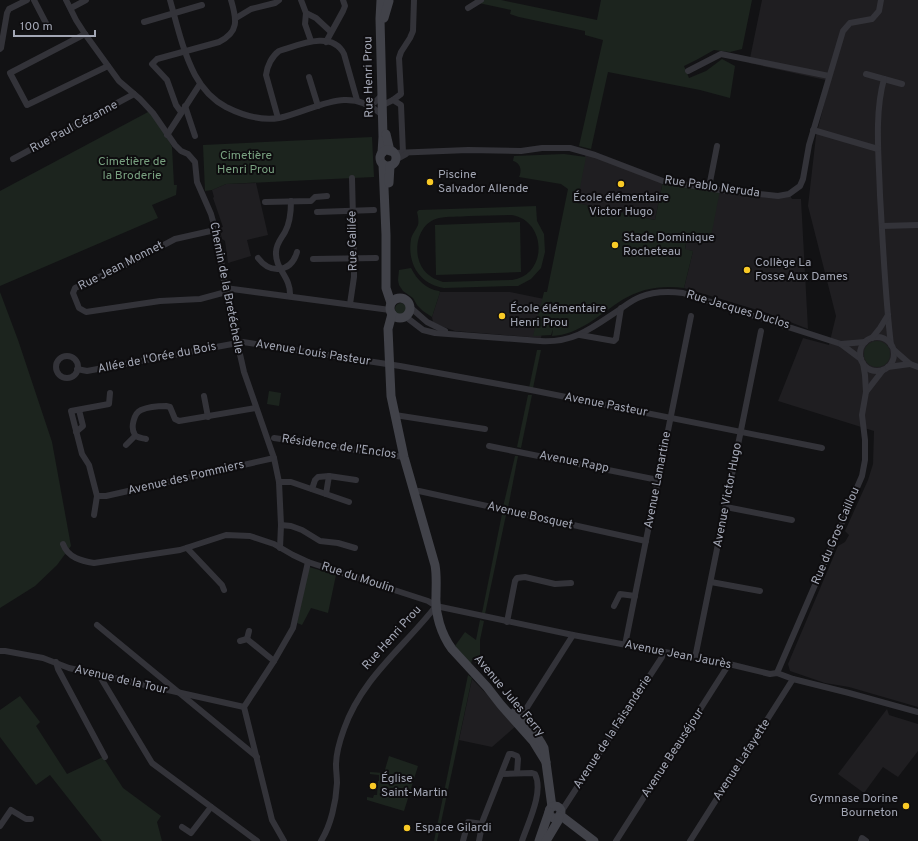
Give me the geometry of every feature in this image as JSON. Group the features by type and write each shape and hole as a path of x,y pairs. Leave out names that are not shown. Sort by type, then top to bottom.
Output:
{"street":[{"path":"0,48 7,12 27,0"},
{"path":"34,0 48,27"},
{"name":"Chemin de la Bretéchelle","path":"66,0 85,34 119,81 153,113 178,149 188,154 193,159 197,182 211,214 215,230 236,343 244,372 274,458 279,482 281,525 280,548"},
{"path":"70,8 86,0"},
{"path":"170,0 186,51 200,84 211,96 234,111 261,118 278,118 344,99 357,100 369,105 381,114"},
{"path":"181,112 176,105 167,80 152,64 157,59 219,42 232,34 235,28 236,18 231,0"},
{"path":"236,18 251,9 275,3 279,0"},
{"path":"301,0 306,13 305,24 310,41"},
{"path":"326,42 343,11 345,6 343,0"},
{"name":"Rue Henri Prou","path":"321,841 327,832 336,796 336,764 344,730 352,710 370,680 415,632 436,606 437,578 435,565 404,457 391,396 388,329 396,310 387,279 386,246 393,157 387,139 386,100 380,19 385,0"},
{"path":"369,105 401,94 399,58 410,38 414,24 414,0"},
{"path":"468,8 480,0"},
{"name":"Rue Pablo Neruda","path":"393,157 468,150 521,151 542,148 570,148 595,155 663,181 778,196 789,194 800,186 803,179 809,145 843,31 850,23 872,19 879,11 881,0"},
{"path":"144,22 202,5"},
{"path":"306,13 316,18 332,32"},
{"path":"85,34 10,73 27,105 108,66"},
{"path":"278,118 266,75 268,65 280,51 310,41 316,40 326,42 338,45 342,49 357,100"},
{"path":"688,71 720,54 829,76"},
{"path":"866,74 902,84"},
{"path":"309,77 318,106"},
{"path":"884,79 880,93 878,149 888,315 893,359 886,369"},
{"path":"168,135 181,112 200,84"},
{"name":"Rue Paul Cézanne","path":"13,159 134,94"},
{"path":"386,100 401,105 393,157"},
{"name":"Rue Henri Prou","path":"386,100 381,114 383,137 393,157"},
{"path":"185,106 195,136"},
{"path":"814,130 878,149"},
{"path":"709,187 717,146"},
{"name":"Rue Galilée","path":"350,304 354,277 352,178"},
{"path":"266,202 311,201 315,197 327,196"},
{"path":"290,296 291,289 289,282 276,260 276,252 277,245 288,224 291,201"},
{"path":"317,212 374,210"},
{"path":"882,226 918,225"},
{"name":"Rue Jean Monnet","path":"215,230 175,238 134,261 75,288 73,293 79,308 86,312 160,301 200,299 225,290"},
{"path":"258,258 262,264 271,269 281,269 288,266 292,262 296,252"},
{"path":"313,259 376,258"},
{"path":"225,290 290,296 409,313 410,308 407,301 401,298 396,310"},
{"name":"Rue Jacques Duclos","path":"396,310 427,331 544,342 556,341 580,335 641,296 656,292 683,293 841,344 862,361 866,367 874,371 910,364"},
{"name":"Rue Jacques Duclos","path":"410,308 418,316 433,326 454,334"},
{"path":"580,335 614,341 616,339 621,308"},
{"path":"872,338 888,315"},
{"name":"Avenue Lamartine","path":"625,645 691,316"},
{"name":"Avenue Victor Hugo","path":"695,658 761,331"},
{"name":"Rue Jacques Duclos","path":"841,344 865,342 872,338 883,338 910,364 918,367"},
{"name":"Avenue Louis Pasteur","path":"236,343 243,342 389,365"},
{"path":"862,361 861,350 865,342"},
{"name":"Allée de l'Orée du Bois","path":"77,369 87,371 236,343"},
{"name":"Rue du Gros Caillou","path":"777,673 862,476 865,460 865,440 862,415 866,392 862,361"},
{"name":"Avenue Pasteur","path":"389,365 526,389 822,448"},
{"name":"Rue du Gros Caillou","path":"866,392 886,369"},
{"path":"94,515 97,496 89,465 82,454 71,411 110,404 110,393"},
{"path":"204,396 208,417"},
{"path":"135,436 133,424 137,412 141,410 166,406 170,408 175,419 179,421 256,408"},
{"path":"395,415 485,429"},
{"path":"135,436 146,439"},
{"path":"126,445 135,436"},
{"name":"Résidence de l'Enclos","path":"274,438 404,457"},
{"name":"Avenue Rapp","path":"489,446 658,480"},
{"name":"Avenue des Pommiers","path":"97,496 106,496 274,458"},
{"path":"312,489 315,480 318,477 329,476 356,480"},
{"path":"326,494 329,476"},
{"path":"279,482 291,482 349,502"},
{"name":"Avenue Bosquet","path":"415,492 419,491 646,541"},
{"path":"726,507 792,520"},
{"path":"281,525 291,526 302,530 320,541 338,543 355,548"},
{"name":"Rue du Moulin","path":"62,544 64,549 76,559 94,563 170,552 226,535 250,536 280,548 308,562 428,601 436,606"},
{"path":"187,548 222,585 224,590"},
{"path":"284,841 272,820 244,707 274,661 293,628 308,562"},
{"path":"507,622 515,581 517,578 525,577 555,584 571,583"},
{"path":"711,582 760,591"},
{"path":"614,606 620,594 635,596"},
{"name":"Avenue Jean Jaurès","path":"436,606 507,622 729,664 770,674 777,673 793,679 918,712"},
{"name":"Avenue Jules Ferry","path":"436,606 440,624 447,643 487,687 505,701 519,720 540,740 544,748 551,809"},
{"path":"97,625 257,756"},
{"path":"249,631 243,640 274,661"},
{"path":"519,720 573,635"},
{"name":"Avenue de la Tour","path":"0,651 43,658 69,668 244,707"},
{"name":"Avenue de la Faisanderie","path":"560,814 662,656 663,652"},
{"path":"56,662 58,669 105,757"},
{"name":"Avenue Beauséjour","path":"616,841 729,664"},
{"path":"99,675 152,763 257,841"},
{"name":"Avenue Lafayette","path":"690,841 793,679"},
{"path":"479,841 483,824 509,754 517,756 517,773"},
{"path":"502,774 532,773 536,774 538,778 537,799 522,841"},
{"path":"182,827 191,833 211,807"},
{"path":"551,809 550,816 553,818 560,814"},
{"path":"539,841 551,809"},
{"path":"0,826 11,810 26,819 31,819"},
{"path":"546,841 558,821 560,814"},
{"path":"560,814 594,841"},
{"path":"463,841 468,822 483,824"},
{"path":"861,841 862,838 866,841"}],"shaded area":[{"path":"762,0 918,0 918,707 849,687 825,683 790,671 788,664 838,546 845,542 849,535 845,531 868,480 873,464 874,431 778,401 803,338 829,345 836,316 808,206 816,136 830,81 749,63"},
{"name":"École élémentaire Victor Hugo","path":"586,152 663,181 655,220 576,203"},
{"path":"256,183 268,235 247,240 251,256 228,263 225,241 222,239 219,228 223,227 213,198 212,190 226,184"},
{"name":"Collège La Fosse Aux Dames","path":"720,190 789,194 792,199 801,199 808,329 767,313 684,288 693,251 685,250 687,237"},
{"name":"École élémentaire Henri Prou","path":"440,292 510,292 549,300 541,338 455,331 441,326 433,322 432,317"},
{"path":"472,679 517,725 492,747 459,740"},
{"path":"887,709 889,715 918,724 918,751 898,777 883,767 864,793 838,774"}],"green space":[{"path":"475,0 501,0 597,20 601,0 752,0 742,49 730,52 714,50 684,66 689,78 706,71 722,59 735,66 730,98 700,90 608,72 591,149 579,146 603,40 585,35 585,31 519,17 510,14 511,10 474,2"},
{"name":"Cimetière de la Broderie","path":"150,111 160,124 172,147 174,185 177,185 176,195 152,205 158,218 0,286 0,191"},
{"name":"Cimetière Henri Prou","path":"372,137 374,177 226,184 212,190 205,191 203,145"},
{"path":"564,154 586,157 577,203 655,220 663,181 720,190 710,242 687,237 685,249 693,251 684,288 660,287 644,290 622,300 589,323 571,332 552,336 553,329 551,335 533,336 544,292 547,292 568,189 561,184 519,177 519,165 513,161 514,156"},
{"path":"536,206 537,221 544,234 545,252 541,268 531,279 518,286 444,288 435,286 422,277 417,271 411,256 411,239 418,225 417,212 419,210","holes":["507,215 524,219 532,227 537,237 539,248 537,259 532,269 524,276 512,280 443,282 430,276 419,262 417,245 424,228 433,220 446,217"]},
{"path":"520,222 521,272 436,275 435,225"},
{"path":"411,268 422,283 440,292 432,317 423,311 413,298 403,291 399,285 399,270"},
{"path":"0,292 18,340 52,442 71,546 57,565 35,586 0,608"},
{"path":"399,303 403,303 407,309 403,315 399,315 395,311 395,307"},
{"path":"877,341 886,345 890,354 886,363 877,367 868,363 864,354 868,345"},
{"path":"537,350 541,350 533,388 529,388"},
{"path":"269,391 281,393 279,406 267,404"},
{"path":"528,395 532,395 521,448 517,447"},
{"path":"515,456 518,456 508,508 503,507"},
{"path":"502,514 506,515 485,614 482,613"},
{"path":"309,567 336,575 328,613 311,608 302,625 297,623"},
{"path":"480,620 484,621 480,640 480,666 472,660 471,664 455,646 465,632 476,640"},
{"path":"468,675 472,678 437,841 434,841"},
{"path":"20,696 40,722 36,726 67,774 103,757 123,788 161,816 157,822 162,841 102,841 50,775 36,785 0,737 0,710"},
{"path":"389,756 418,766 404,811 367,800 367,797 373,798 374,795 377,795 379,781 379,775 370,774 370,772 384,773"}],"place":[{"name":"Piscine Salvador Allende","path":"430,182"},
{"name":"École élémentaire Victor Hugo","path":"621,184"},
{"name":"Stade Dominique Rocheteau","path":"615,245"},
{"name":"Collège La Fosse Aux Dames","path":"747,270"},
{"name":"École élémentaire Henri Prou","path":"502,316"},
{"name":"Église Saint-Martin","path":"373,786"},
{"name":"Gymnase Dorine Bourneton","path":"906,806"},
{"name":"Espace Gilardi","path":"407,828"}]}
